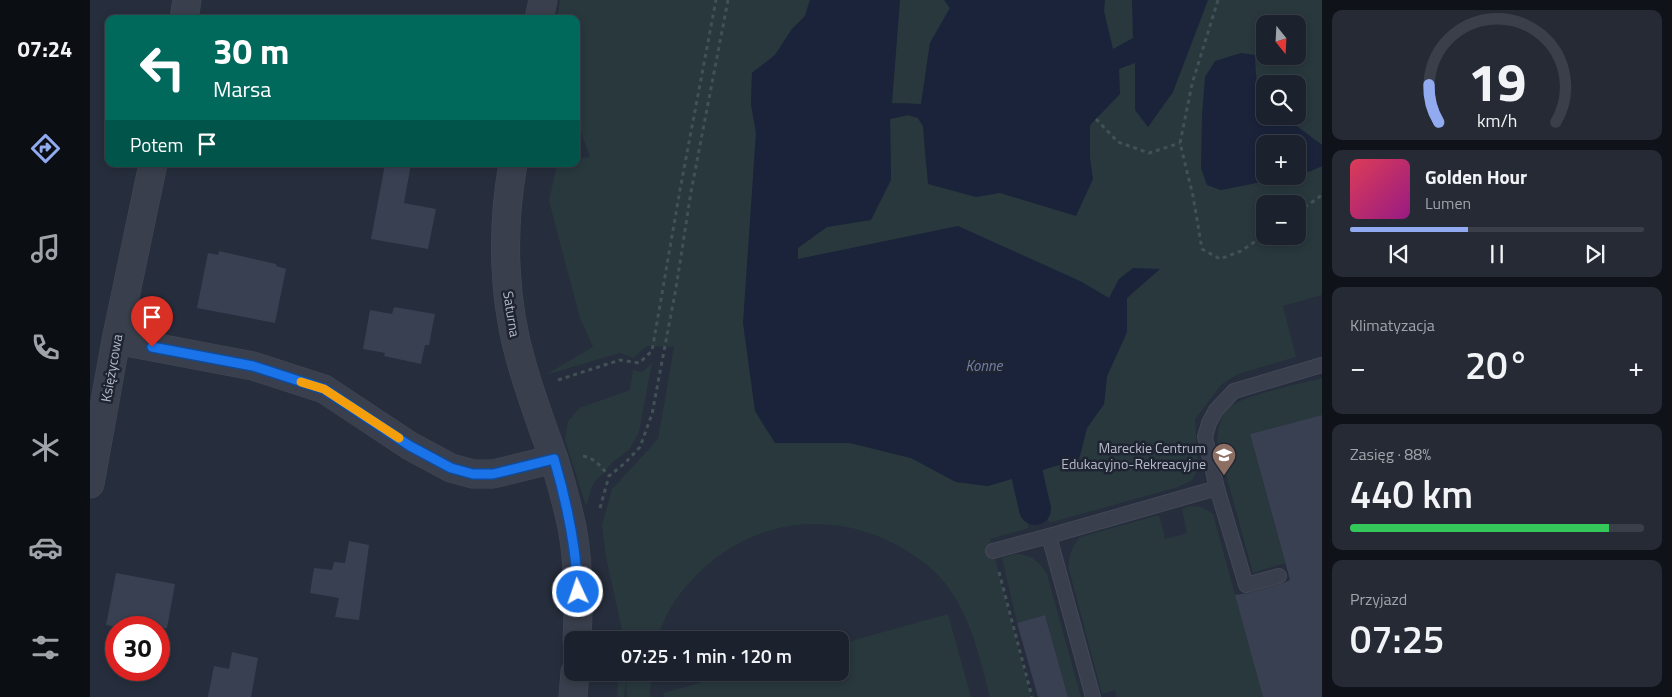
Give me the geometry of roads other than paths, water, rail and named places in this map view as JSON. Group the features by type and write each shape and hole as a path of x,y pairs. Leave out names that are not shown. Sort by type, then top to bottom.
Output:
{"street":[{"path":"185,15 188,0"},
{"path":"540,15 543,0"},
{"name":"Księżycowa","path":"90,484 116,340 152,167"},
{"name":"Saturna","path":"512,167 508,189 506,217 506,269 510,306 523,367 565,495 572,529 577,575 577,631"},
{"path":"116,340 253,366 324,389 410,446 451,468 473,474 493,474 554,459"},
{"path":"573,697 574,681"}],"lane":[{"path":"1279,576 1246,585 1217,488 1206,437 1209,423 1216,410 1234,391 1322,365"},
{"path":"993,551 1217,488"},
{"path":"1049,536 1093,697"}],"water":[{"name":"Konne","path":"810,0 900,0 892,103 921,104 930,43 950,8 944,0 1105,0 1104,11 1113,49 1133,38 1132,0 1208,0 1173,92 1148,127 1135,110 1135,63 1119,69 1120,94 1090,125 1090,158 1093,179 1076,216 1000,193 976,197 928,184 923,126 918,118 908,115 890,119 891,180 871,220 827,227 798,248 798,259 958,226 1080,281 1109,298 1119,279 1133,268 1160,269 1127,298 1127,332 1107,376 1104,404 1087,428 1079,459 988,486 956,482 911,458 850,443 775,443 755,411 743,323 756,133 751,104 752,73 775,55 792,29 805,16"},
{"path":"1241,53 1255,55 1256,125 1295,125 1322,145 1322,166 1306,172 1306,135 1256,135 1256,183 1221,190 1207,185 1201,168 1202,115 1205,77 1215,61"}],"waterway":[{"path":"1027,474 1035,509"}],"place":[{"name":"Mareckie Centrum Edukacyjno-Rekreacyjne","path":"1224,476"}]}
